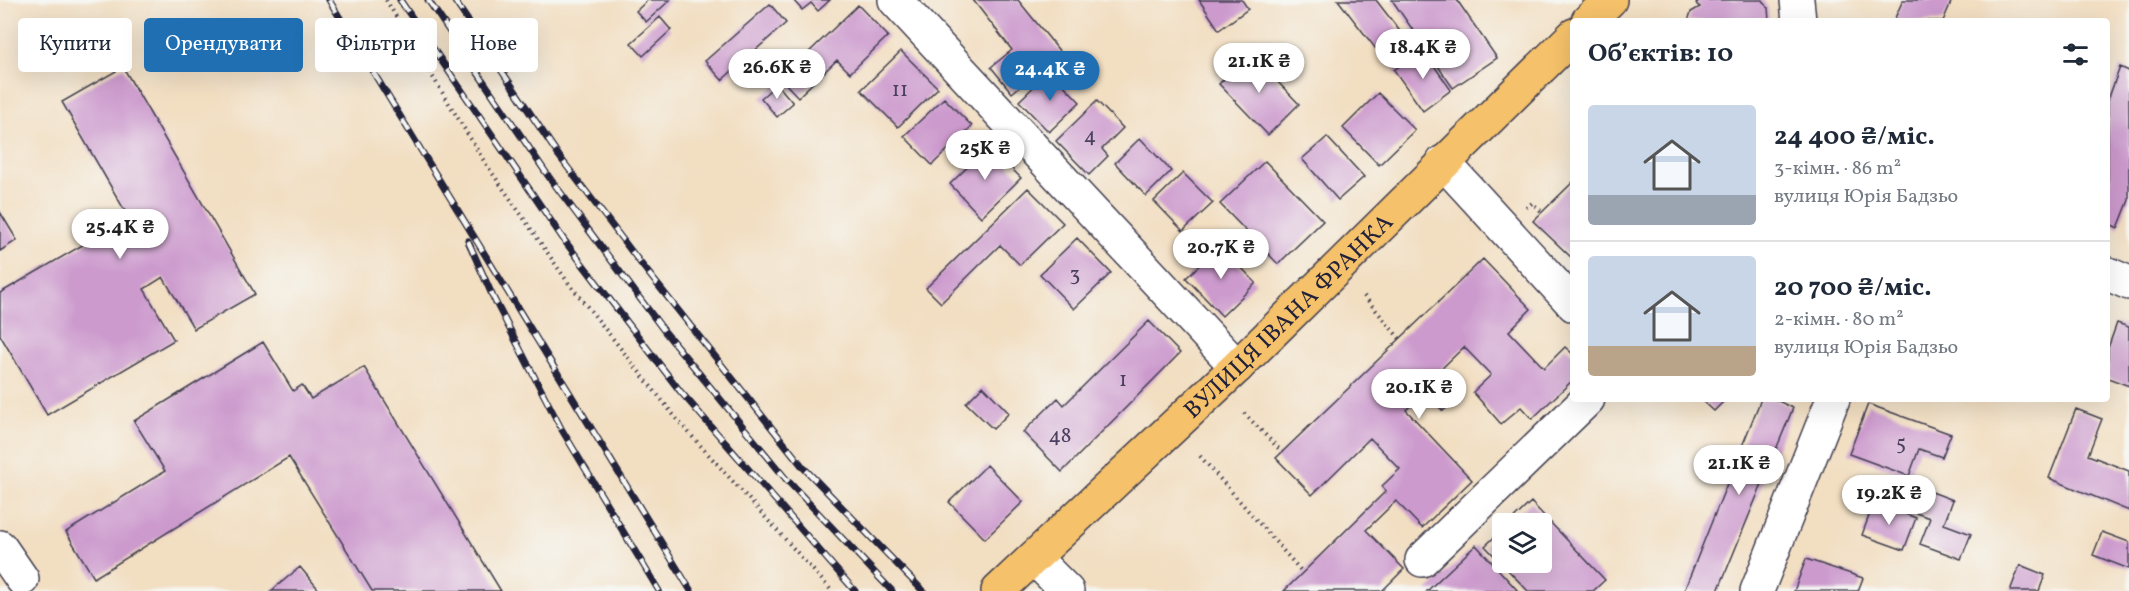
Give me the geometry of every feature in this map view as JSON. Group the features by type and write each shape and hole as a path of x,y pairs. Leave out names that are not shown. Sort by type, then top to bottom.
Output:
{"main road":[{"path":"1591,18 1610,0"},
{"name":"ВУЛИЦЯ ІВАНА ФРАНКА","path":"998,591 1237,367 1570,39"}],"street":[{"path":"895,0 1237,367"},
{"path":"1797,0 1799,18"},
{"path":"1443,162 1570,301"},
{"path":"2110,275 2129,283"},
{"path":"1422,560 1585,402"},
{"path":"1757,591 1832,402"},
{"path":"0,547 22,579"},
{"path":"1034,558 1067,591"}],"path":[{"path":"386,0 484,161 567,281 680,423 832,591"},
{"path":"1364,296 1400,339"},
{"path":"1244,413 1282,452"},
{"path":"1200,456 1303,573"}],"building":[{"path":"648,0 670,0 646,22 636,11"},
{"path":"793,0 830,0 818,11 811,3 802,10"},
{"path":"973,0 1018,0 1061,53 1012,93 991,67 1012,50"},
{"path":"1199,0 1242,0 1248,9 1219,30"},
{"path":"1338,0 1376,0 1399,30 1376,49"},
{"path":"1392,0 1457,0 1497,58 1453,88"},
{"path":"1699,0 1763,0 1768,8 1769,18 1689,18 1691,12 1700,7 1696,4"},
{"path":"1903,0 1952,0 1944,18 1895,18"},
{"path":"770,4 786,23 722,80 705,61"},
{"path":"858,5 888,36 850,73 837,60 798,97 781,79"},
{"path":"660,17 671,30 643,56 631,43"},
{"path":"1423,50 1451,90 1423,111 1394,70"},
{"path":"901,51 938,88 898,127 861,90"},
{"path":"1250,53 1299,104 1268,135 1219,84"},
{"path":"2120,67 2129,71 2129,200 2118,228 2110,224 2110,94"},
{"path":"1050,71 1080,102 1049,132 1019,101"},
{"path":"114,72 126,72 255,294 194,329 163,277 144,289 174,340 47,415 0,335 0,293 129,218 62,102"},
{"path":"777,84 793,103 777,117 761,98"},
{"path":"1378,93 1415,130 1379,165 1343,128"},
{"path":"944,98 972,126 932,165 904,136"},
{"path":"1097,101 1123,128 1102,149 1108,156 1089,175 1056,141"},
{"path":"1327,137 1364,177 1338,200 1302,159"},
{"path":"1140,138 1171,171 1146,196 1115,163"},
{"path":"989,146 1021,178 981,217 950,184"},
{"path":"1265,161 1323,221 1278,264 1220,204"},
{"path":"1183,173 1213,203 1183,231 1154,201"},
{"path":"1570,185 1570,256 1533,221"},
{"path":"1028,188 1063,223 1020,265 1000,245 941,303 926,288"},
{"path":"0,212 17,240 0,251"},
{"path":"1077,238 1111,273 1074,309 1040,274"},
{"path":"1220,245 1256,283 1222,316 1186,278"},
{"path":"1483,259 1531,309 1509,331 1544,368 1565,347 1570,351 1570,383 1532,419 1521,407 1501,424 1473,392 1491,375 1464,347 1439,371 1462,394 1443,411 1425,392 1406,410 1472,480 1422,528 1396,501 1366,530 1404,569 1383,590 1385,591 1284,591 1386,491 1382,486 1400,469 1370,438 1312,495 1276,458"},
{"path":"1149,321 1180,353 1062,472 1023,432 1058,398 1064,405"},
{"path":"2117,323 2129,327 2129,386 2110,379 2110,342"},
{"path":"263,342 293,391 302,385 311,399 364,367 501,591 372,591 289,457 94,578 66,532 165,471 134,421"},
{"path":"983,386 1009,413 993,429 966,403"},
{"path":"1704,402 1723,402 1714,411"},
{"path":"1760,402 1780,402 1793,408 1718,591 1684,591"},
{"path":"1868,404 1951,434 1942,457 1919,449 1909,476 1849,454"},
{"path":"2076,409 2102,419 2088,455 2129,471 2129,511 2049,478"},
{"path":"987,465 1023,502 985,539 949,502"},
{"path":"1916,486 1953,500 1944,524 1971,534 1961,559 1920,544 1930,518 1907,510"},
{"path":"1531,502 1541,513 1520,513"},
{"path":"1874,502 1916,518 1904,550 1862,535"},
{"path":"1552,524 1605,580 1593,591 1528,591 1511,573 1552,573"},
{"path":"2102,532 2129,542 2129,569 2093,555"},
{"path":"1492,539 1492,553 1485,546"},
{"path":"1476,545 1492,563 1492,573 1502,573 1518,591 1427,591"},
{"path":"1806,559 1863,578 1858,591 1794,591"},
{"path":"2020,565 2045,575 2039,591 2010,591"},
{"path":"300,567 320,591 271,591"}],"railway":[{"path":"329,0 691,591"},
{"path":"400,0 564,240 680,391 855,591"},
{"path":"428,0 549,177 665,332 786,479 892,591"},
{"path":"454,0 559,156 642,265 803,467 923,591"},
{"path":"468,241 493,297 562,430 659,591"}]}
